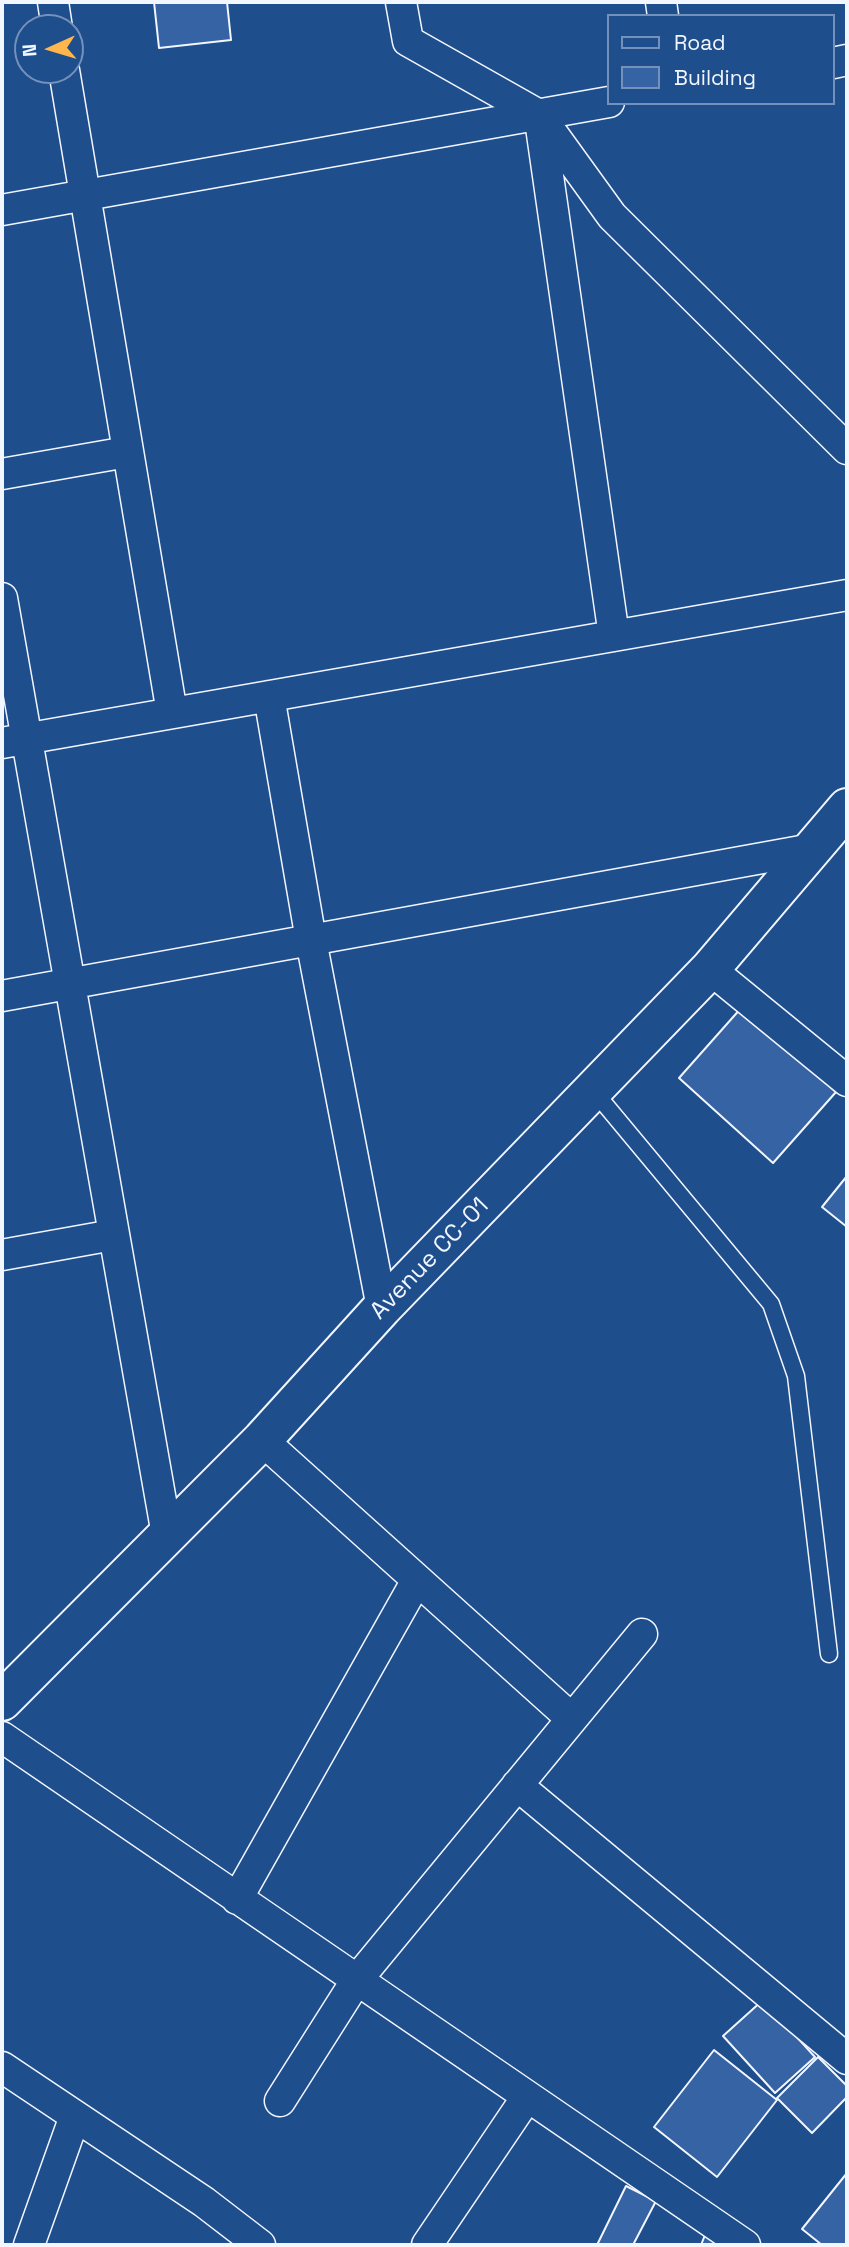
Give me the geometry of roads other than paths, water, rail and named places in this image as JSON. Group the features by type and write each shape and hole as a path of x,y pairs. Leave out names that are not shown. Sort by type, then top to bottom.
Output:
{"main road":[{"name":"Avenue CC-01","path":"2,1701 262,1440 382,1308 710,969 847,808"}],"street":[{"path":"401,2 408,41 539,115 612,216 847,449"},
{"path":"66,84 172,713"},
{"path":"2,210 608,102"},
{"path":"539,115 614,636"},
{"path":"2,474 127,452"},
{"path":"14,741 847,595"},
{"path":"2,598 14,741 69,983 167,1535"},
{"path":"269,696 311,940 382,1308"},
{"path":"2,996 812,849"},
{"path":"710,969 847,1081"},
{"path":"2,1255 113,1235"},
{"path":"262,1440 572,1719"},
{"path":"237,1899 417,1580"},
{"path":"280,2101 356,1981 642,1634"},
{"path":"2,1737 745,2245"},
{"path":"517,1785 847,2059"},
{"path":"2,2067 204,2203 260,2245"},
{"path":"427,2245 527,2097"},
{"path":"29,2245 75,2116"}],"lane":[{"path":"593,1090 771,1304 796,1376 829,1654"}]}
